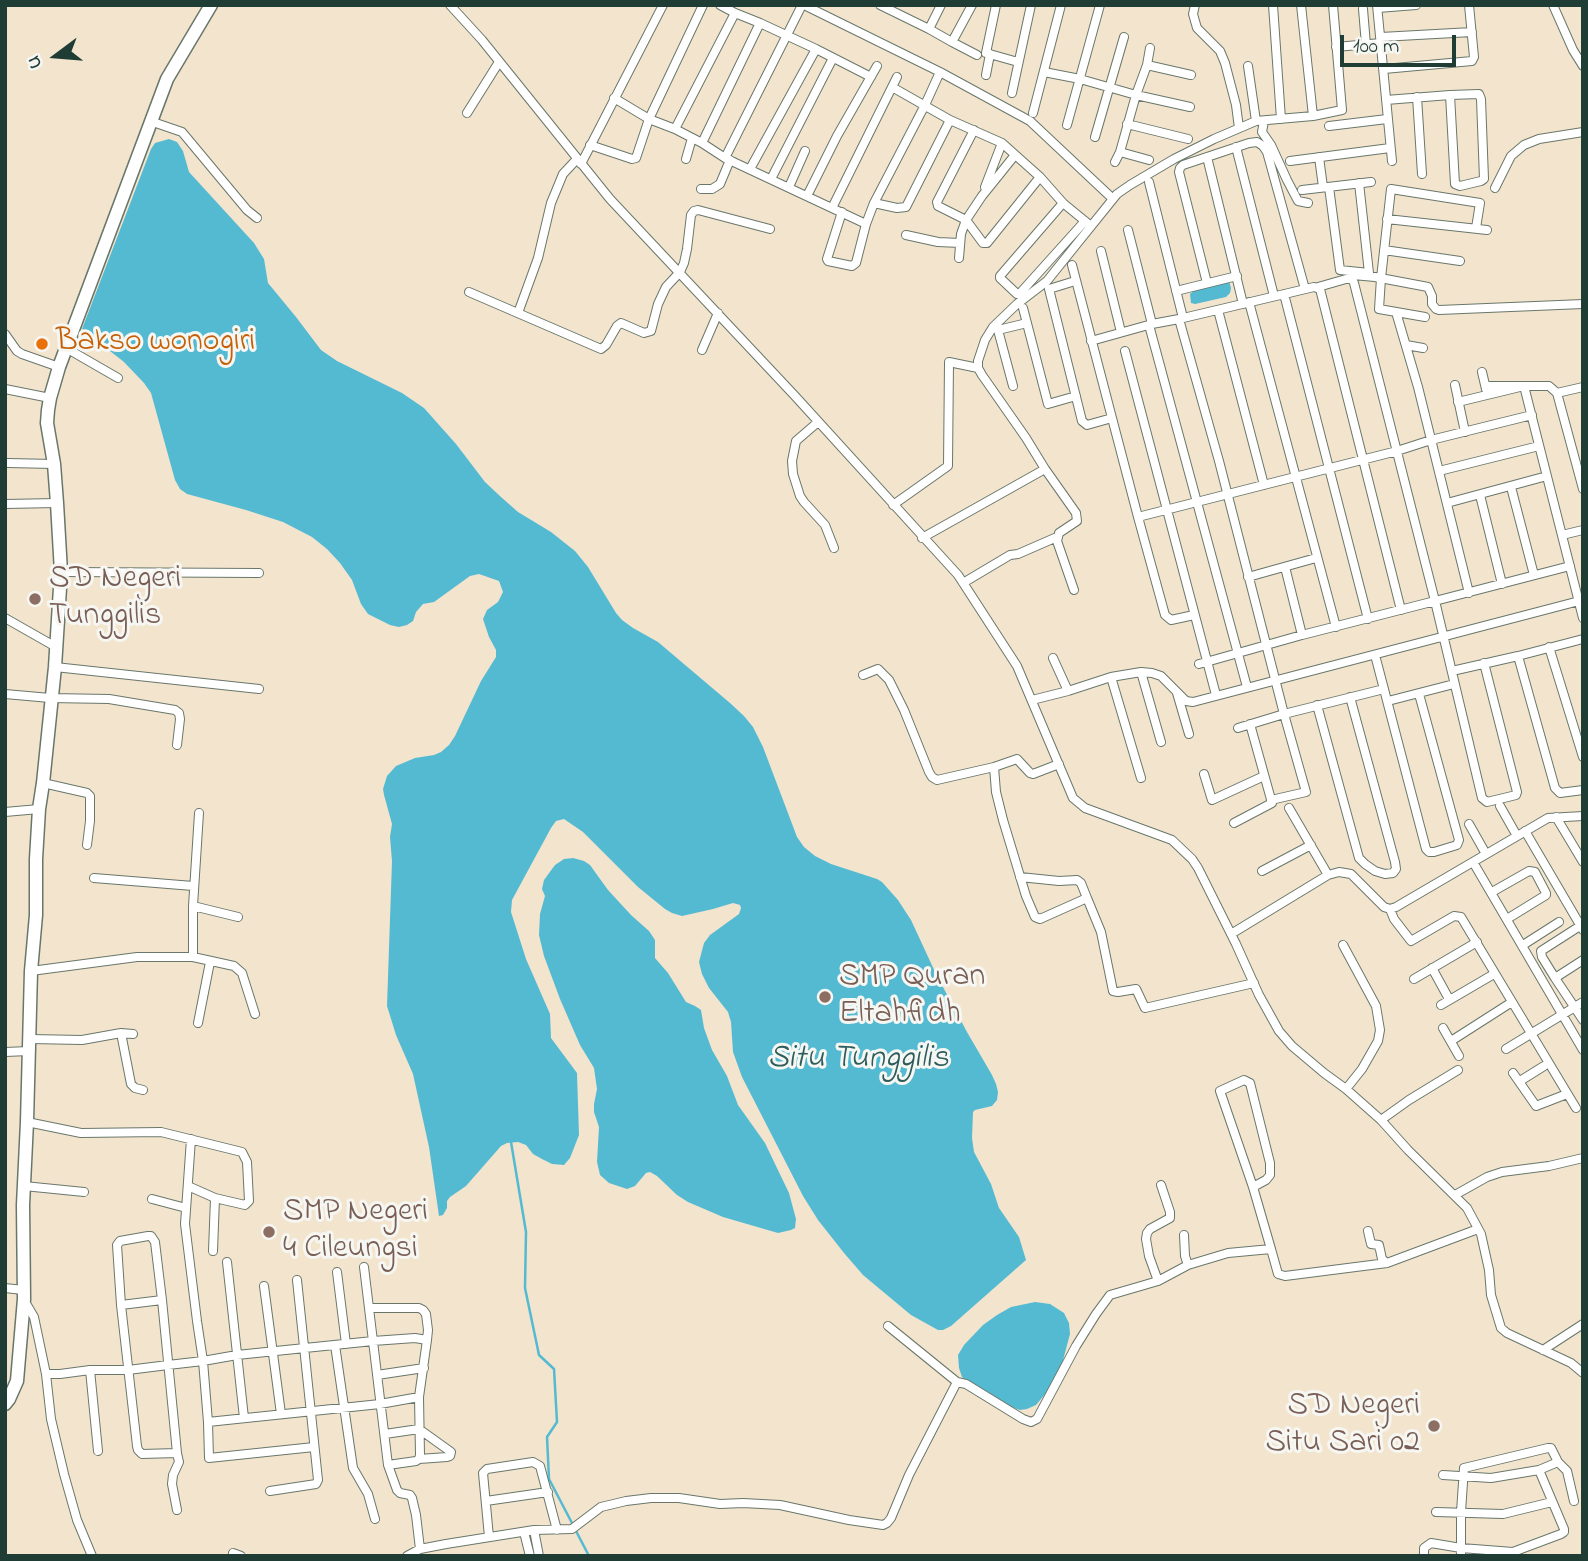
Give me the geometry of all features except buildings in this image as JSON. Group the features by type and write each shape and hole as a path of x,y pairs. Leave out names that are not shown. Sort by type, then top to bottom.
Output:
{"main road":[{"path":"5,1404 17,1381 24,1295 24,1186 39,809 55,667 61,572 54,464 47,422 50,398 59,367 167,79 211,5"}],"street":[{"path":"450,5 610,199 718,313 963,583 1017,666 1073,798 1085,808 1172,840 1198,868 1279,1031 1292,1046 1381,1120 1467,1208 1485,1249 1491,1295 1501,1328 1571,1363 1583,1373"},
{"path":"518,313 538,258 551,203 563,174 579,161 590,145 663,5"},
{"path":"590,145 634,159 649,119 703,5"},
{"path":"720,5 871,77"},
{"path":"701,189 712,189 720,184 728,159 803,5 940,72 1030,121 1113,199"},
{"path":"880,5 899,9 977,55"},
{"path":"929,29 941,5"},
{"path":"952,42 972,5"},
{"path":"996,5 986,52 1018,62"},
{"path":"1012,93 1031,5"},
{"path":"1033,113 1061,5"},
{"path":"1067,125 1100,5"},
{"path":"1195,5 1197,28 1220,51 1225,63 1239,128"},
{"path":"1273,5 1281,119"},
{"path":"1301,5 1312,116"},
{"path":"1063,203 1000,276 1017,294 1022,292 1117,194 1174,159 1260,121 1338,112 1342,108 1333,5"},
{"path":"1392,161 1377,7 1416,5"},
{"path":"1384,69 1472,61 1474,57 1469,5"},
{"path":"1553,5 1583,66"},
{"path":"1363,9 1366,45"},
{"path":"675,129 736,13"},
{"path":"702,143 760,23"},
{"path":"1336,47 1472,32"},
{"path":"1095,137 1124,37"},
{"path":"1115,162 1147,65 1150,48"},
{"path":"750,169 816,49"},
{"path":"986,75 990,54"},
{"path":"771,179 833,58"},
{"path":"467,113 499,62"},
{"path":"1147,65 1191,75"},
{"path":"807,196 877,66"},
{"path":"1248,66 1262,132 1298,201 1308,203"},
{"path":"842,212 827,257 828,261 852,266 856,264 874,203 940,72"},
{"path":"1044,72 1190,107"},
{"path":"832,208 897,77"},
{"path":"892,87 950,120 1002,143 1040,177 1063,203 1088,223"},
{"path":"1386,100 1450,95 1480,96 1484,178 1460,186 1455,184 1450,95"},
{"path":"1417,97 1422,174"},
{"path":"614,99 728,159 866,224"},
{"path":"1329,126 1387,119"},
{"path":"874,203 897,208 906,207 950,120"},
{"path":"150,121 182,132 247,210 257,218"},
{"path":"1128,124 1188,139"},
{"path":"974,130 937,202 938,206 967,220 983,243 986,243 1040,177"},
{"path":"1495,188 1511,156 1524,145 1539,139 1583,132"},
{"path":"686,159 692,138"},
{"path":"1208,283 1180,168 1257,142 1267,152 1305,289"},
{"path":"982,196 1002,143"},
{"path":"1236,148 1274,296"},
{"path":"1290,161 1390,148"},
{"path":"789,187 805,151"},
{"path":"1120,152 1149,160"},
{"path":"959,258 960,243 967,220 982,196 1015,155"},
{"path":"1208,157 1237,276 1296,477 1336,627"},
{"path":"1319,157 1340,271 1369,273 1359,183"},
{"path":"1302,190 1371,181"},
{"path":"1149,182 1181,319 1306,792 1271,800"},
{"path":"1425,317 1379,309 1391,189 1480,203 1476,228"},
{"path":"469,292 601,349 621,323 644,333 651,331 666,287 680,272 694,211 771,229"},
{"path":"1387,219 1488,230"},
{"path":"963,583 1010,555 1057,537 1074,524 1078,517 978,368 985,340 993,327 1047,281 1088,223"},
{"path":"1128,230 1150,324 1247,687"},
{"path":"906,234 938,242 960,243"},
{"path":"1384,250 1460,261"},
{"path":"1101,251 1121,332"},
{"path":"1072,265 1165,615 1171,620 1194,615"},
{"path":"1353,275 1428,287 1432,304 1439,310 1583,304"},
{"path":"1176,291 1237,276"},
{"path":"1091,341 1150,324 1352,279 1436,601 1482,798 1487,802 1516,795 1517,792 1484,663"},
{"path":"1075,281 1049,289 1076,396 1084,424 1112,418"},
{"path":"1318,288 1401,610"},
{"path":"1284,294 1368,619"},
{"path":"1023,308 1048,404 1076,396"},
{"path":"1218,310 1264,485"},
{"path":"1396,312 1469,593"},
{"path":"702,350 718,313"},
{"path":"1013,386 998,330 1027,323"},
{"path":"5,334 17,351 59,367"},
{"path":"1406,345 1423,348"},
{"path":"66,348 118,378"},
{"path":"1125,351 1194,615 1203,663 1216,695"},
{"path":"893,505 948,466 949,362 978,368"},
{"path":"1482,372 1487,391"},
{"path":"1455,385 1465,432"},
{"path":"1524,386 1581,601 1583,618"},
{"path":"1458,402 1487,391 1549,386 1557,393 1583,489"},
{"path":"1557,393 1583,387"},
{"path":"5,389 50,398"},
{"path":"1138,517 1532,415"},
{"path":"818,422 796,441 792,461 793,474 800,496 825,525 834,548"},
{"path":"1438,471 1539,446"},
{"path":"8,463 54,464"},
{"path":"922,538 1045,469"},
{"path":"1447,503 1547,477"},
{"path":"1511,487 1534,575"},
{"path":"1480,495 1502,584"},
{"path":"5,504 57,503"},
{"path":"1562,535 1583,530"},
{"path":"1057,537 1074,590"},
{"path":"1248,577 1316,558"},
{"path":"1285,566 1302,635"},
{"path":"1203,663 1570,566"},
{"path":"61,572 259,573"},
{"path":"1032,700 1111,677 1141,672 1161,676 1190,702 1581,601"},
{"path":"5,618 56,647"},
{"path":"1452,671 1583,639"},
{"path":"1549,647 1583,757"},
{"path":"1375,654 1426,849 1434,852 1457,845 1460,839 1419,694"},
{"path":"1518,656 1556,790 1560,793 1583,790"},
{"path":"1053,658 1068,691"},
{"path":"55,667 259,689"},
{"path":"863,675 878,669 889,680 904,709 929,772 937,780 1017,759 1033,774 1059,764"},
{"path":"1141,672 1161,742"},
{"path":"1111,677 1141,778"},
{"path":"1388,701 1454,684"},
{"path":"1238,728 1384,688"},
{"path":"1177,693 1189,734"},
{"path":"5,694 109,699 175,709 180,719 177,745"},
{"path":"1317,705 1359,858 1375,871 1394,873 1395,862 1350,697"},
{"path":"1234,822 1272,803 1250,724"},
{"path":"994,767 996,792 1034,916 1038,919 1087,898"},
{"path":"1204,774 1212,800 1265,776"},
{"path":"43,783 90,796 87,845"},
{"path":"1500,806 1582,928 1540,953 1583,1020"},
{"path":"1289,808 1328,875"},
{"path":"5,811 39,809"},
{"path":"193,957 192,906 199,813"},
{"path":"1390,909 1548,818 1583,816"},
{"path":"1556,817 1583,862"},
{"path":"1469,824 1486,854"},
{"path":"1262,871 1311,845"},
{"path":"1474,862 1583,1050"},
{"path":"1492,892 1529,871 1535,872 1546,895 1507,919"},
{"path":"1231,934 1328,875 1339,872 1351,874 1390,909 1410,942 1458,915 1477,942 1576,1108"},
{"path":"1020,877 1077,880 1080,883 1101,932 1112,988 1115,993 1136,989 1144,1008 1254,983"},
{"path":"94,878 194,886"},
{"path":"192,906 238,917"},
{"path":"1523,945 1559,922"},
{"path":"1414,979 1477,942"},
{"path":"1343,945 1376,1006 1380,1030 1378,1041 1346,1089"},
{"path":"31,971 137,957 193,957 234,966 242,973 255,1014"},
{"path":"1555,978 1583,960"},
{"path":"198,1023 210,962"},
{"path":"1432,968 1449,999"},
{"path":"1441,1005 1494,974"},
{"path":"1451,1041 1512,1002"},
{"path":"1506,1049 1583,1002"},
{"path":"1443,1028 1459,1056"},
{"path":"121,1034 131,1084 143,1090"},
{"path":"5,1052 29,1045 133,1034"},
{"path":"1520,1081 1545,1066"},
{"path":"1381,1120 1458,1070"},
{"path":"1513,1073 1536,1106 1567,1094"},
{"path":"1253,1187 1266,1181 1270,1175 1270,1164 1250,1083 1244,1080 1220,1091 1253,1187 1277,1271 1281,1276 1387,1263 1478,1229"},
{"path":"27,1122 81,1133 161,1132 242,1152 246,1157 247,1204 215,1198 188,1186"},
{"path":"191,1139 185,1224 203,1361 209,1458 314,1447"},
{"path":"1455,1195 1502,1172 1583,1158"},
{"path":"1158,1281 1146,1239 1150,1229 1170,1217 1161,1185"},
{"path":"24,1186 84,1192"},
{"path":"213,1251 215,1198"},
{"path":"152,1199 186,1208"},
{"path":"1368,1231 1371,1244 1379,1245 1382,1259 1387,1263"},
{"path":"1184,1235 1188,1265"},
{"path":"177,1453 142,1454 137,1446 121,1306 117,1245 120,1241 151,1236 155,1242 162,1300 178,1463 172,1485 177,1510"},
{"path":"887,1326 957,1382 966,1384 1031,1422 1035,1421 1045,1406 1096,1314 1110,1295 1158,1281 1188,1265 1228,1253 1270,1249"},
{"path":"227,1262 244,1418"},
{"path":"363,1266 388,1465 397,1490 412,1498 420,1549"},
{"path":"337,1272 346,1344"},
{"path":"270,1491 316,1484 318,1480 297,1280"},
{"path":"264,1286 281,1414"},
{"path":"5,1288 24,1295 34,1317 46,1374 51,1419 64,1474 77,1520 92,1556"},
{"path":"121,1306 162,1300"},
{"path":"369,1308 419,1308 426,1314 428,1330 419,1397 419,1459"},
{"path":"1543,1350 1583,1324"},
{"path":"46,1374 128,1370 373,1341 415,1338 427,1340"},
{"path":"335,1345 353,1468 368,1494 375,1519"},
{"path":"377,1375 424,1368"},
{"path":"90,1370 98,1451"},
{"path":"407,1556 420,1549 489,1537 557,1530 575,1525 601,1507 651,1498 679,1498 720,1504 780,1505 883,1525 891,1518 909,1475 957,1382"},
{"path":"208,1422 380,1404 419,1397"},
{"path":"385,1434 419,1429 450,1450 451,1454 441,1458 388,1465"},
{"path":"1461,1552 1464,1468 1548,1448 1567,1471 1574,1501"},
{"path":"489,1537 483,1474 488,1469 533,1462 540,1466 557,1530"},
{"path":"1443,1475 1491,1478 1539,1470 1558,1462"},
{"path":"1424,1556 1424,1548 1431,1543 1461,1552 1510,1554 1564,1532 1539,1470"},
{"path":"486,1501 548,1492"},
{"path":"1436,1512 1503,1514 1552,1502"},
{"path":"529,1531 530,1556"},
{"path":"529,1531 539,1556"}],"water":[{"name":"Situ Tunggilis","path":"169,139 177,142 183,151 189,172 254,243 264,259 268,283 321,350 337,361 402,393 424,408 485,482 518,512 551,532 575,551 622,620 658,642 730,703 753,727 797,837 804,847 831,864 877,879 898,900 996,1084 997,1100 992,1106 973,1112 974,1152 991,1184 999,1208 1019,1237 1026,1260 951,1326 938,1330 911,1315 863,1275 844,1253 803,1196 742,1077 733,1052 728,1012 709,988 699,962 704,943 710,935 739,914 740,905 733,903 682,916 672,913 638,887 583,832 564,819 556,821 551,828 512,900 511,912 526,959 550,1014 551,1038 577,1073 579,1135 570,1158 564,1165 552,1164 542,1159 533,1154 526,1145 518,1142 501,1146 466,1186 450,1197 443,1215 439,1216 429,1147 413,1074 387,1006 392,824 383,789 387,776 396,766 441,752 455,736 481,681 496,657 496,650 483,619 487,610 498,602 503,592 499,581 479,574 470,576 434,602 423,604 413,621 407,625 390,625 368,614 352,580 340,563 312,537 283,522 187,494 180,489 175,480 151,393 124,362 82,329 151,149 155,143"},
{"path":"1229,281 1231,288 1226,297 1191,303 1190,294 1195,290"},
{"name":"Situ Tunggilis","path":"573,858 590,865 608,890 649,931 655,940 655,958 686,1002 701,1010 712,1050 727,1076 738,1105 765,1143 789,1193 796,1219 795,1228 778,1233 723,1217 688,1202 650,1172 635,1186 627,1189 609,1183 600,1175 597,1162 599,1127 594,1112 597,1089 594,1068 580,1045 560,999 539,935 540,914 545,896 542,889 544,880 555,865 564,859"},
{"path":"1035,1302 1050,1304 1064,1313 1070,1334 1062,1364 1046,1393 1036,1405 1020,1410 975,1388 962,1377 958,1355 983,1325 997,1315 1011,1307"}],"waterway":[{"path":"511,1142 526,1232 525,1288 539,1355 554,1369 557,1422 547,1437 549,1479 573,1525"},
{"path":"576,1531 589,1556"}],"place":[{"name":"Bakso wonogiri","path":"42,344"},
{"name":"SD Negeri Tunggilis","path":"35,599"},
{"name":"SMP Quran Eltahfidh","path":"825,997"},
{"name":"SMP Negeri 4 Cileungsi","path":"269,1232"},
{"name":"SD Negeri Situ Sari 02","path":"1434,1426"}]}
